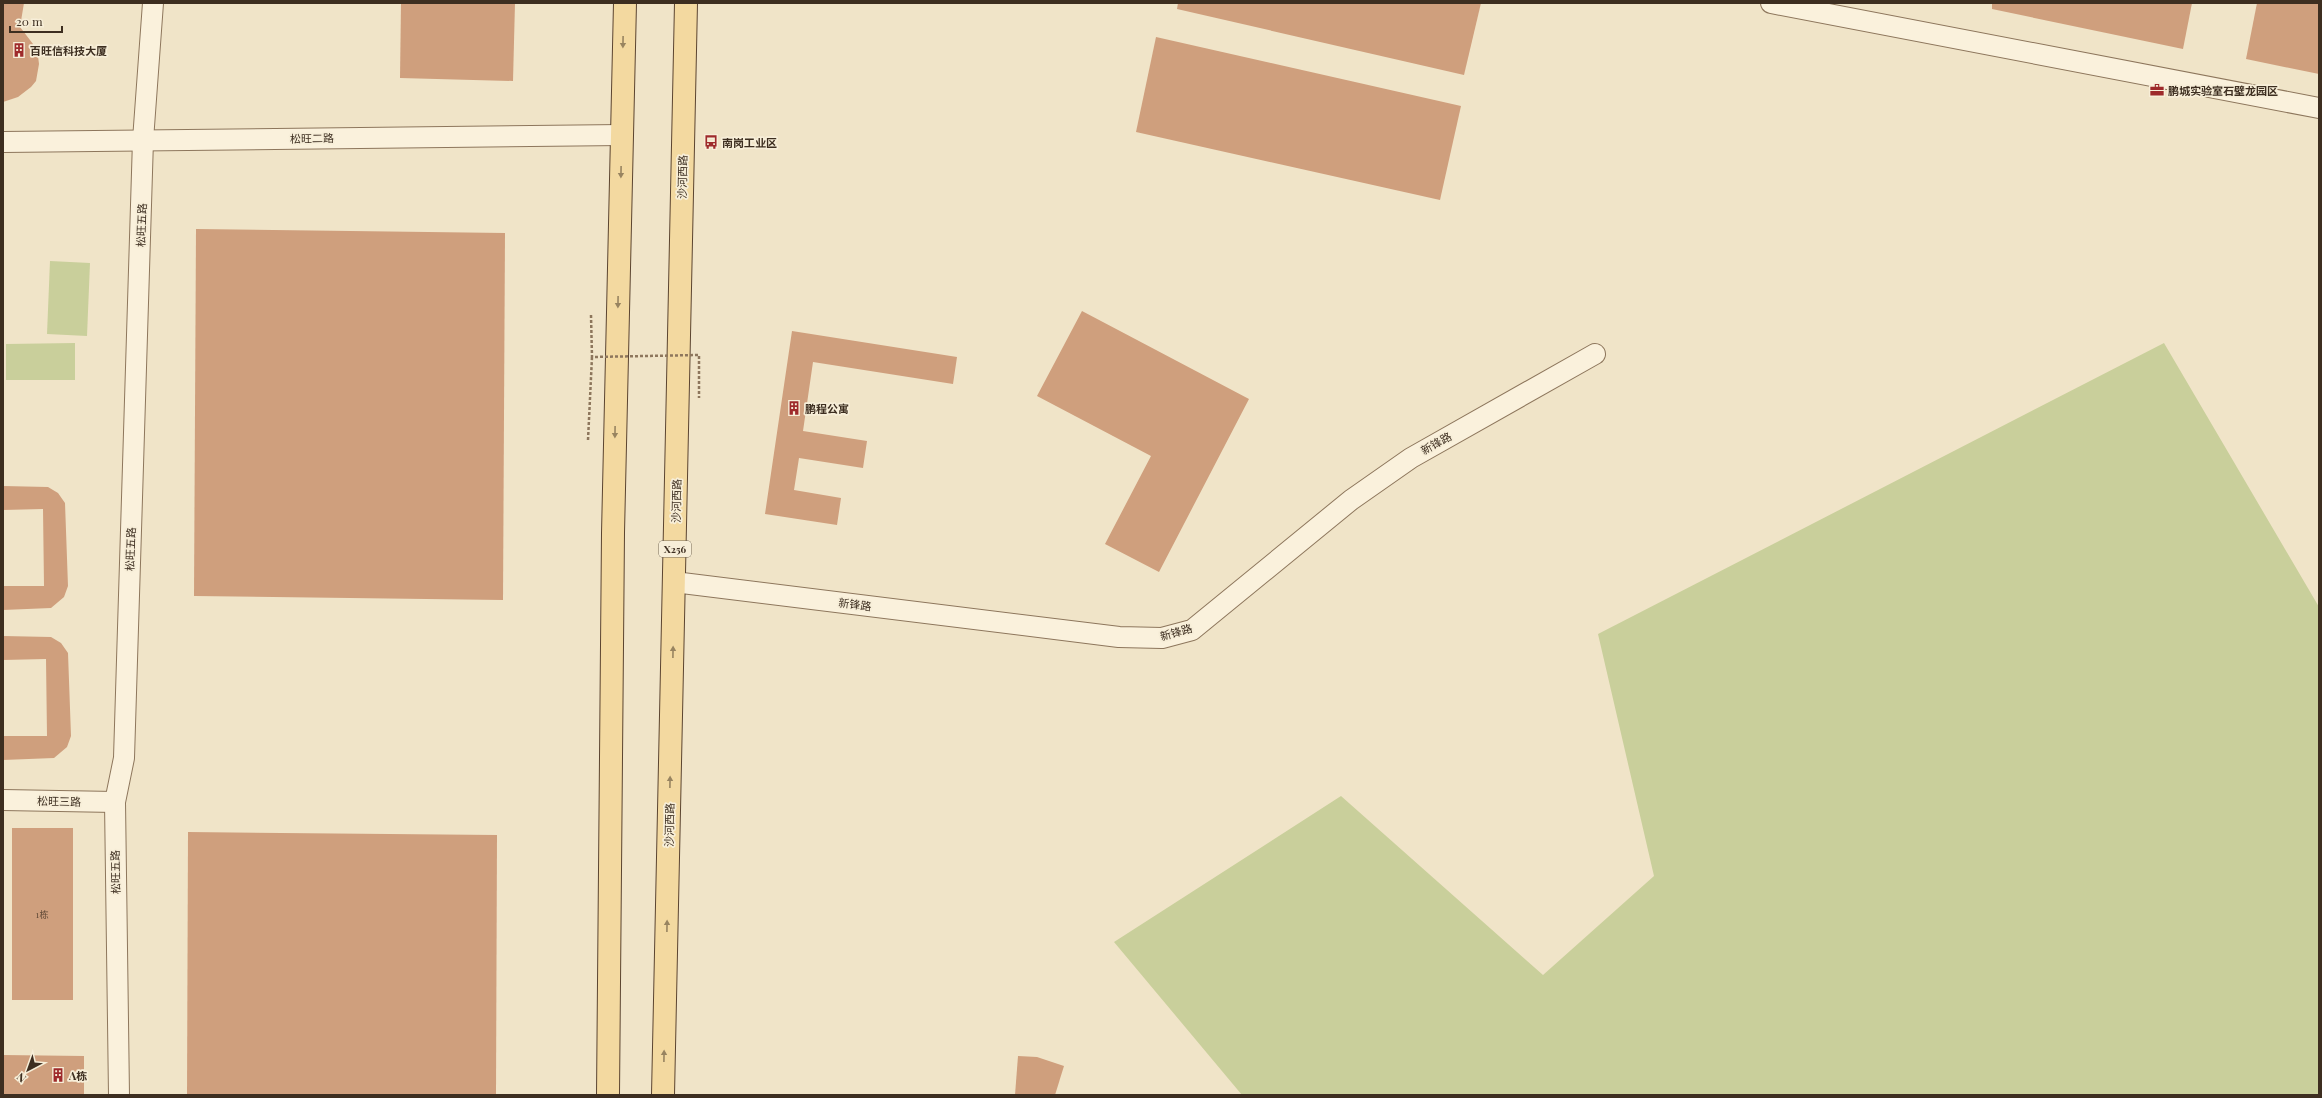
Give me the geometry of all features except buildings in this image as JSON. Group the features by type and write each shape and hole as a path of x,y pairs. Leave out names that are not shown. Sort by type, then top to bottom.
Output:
{"main road":[{"path":"608,1095 613,533 625,3"},
{"name":"沙河西路","path":"663,1095 686,3"}],"street":[{"name":"松旺五路","path":"118,1095 115,802 124,758 143,140 153,3"},
{"path":"1771,3 2319,108"},
{"name":"松旺二路","path":"3,142 622,135"},
{"name":"新锋路","path":"674,582 1119,637 1162,638 1192,630 1351,500 1411,458 1595,354"},
{"name":"松旺三路","path":"3,800 115,802"}],"path":[{"path":"588,440 592,357 591,315"},
{"path":"592,357 699,355 699,398"}],"green space":[{"path":"50,261 90,263 87,336 47,334"},
{"path":"75,343 75,380 6,380 6,344"},
{"path":"2164,343 2319,607 2319,1095 1242,1095 1114,942 1341,796 1543,975 1654,876 1598,634"}],"place":[{"name":"百旺信科技大厦","path":"19,50"},
{"name":"鹏城实验室石壁龙园区","path":"2157,90"},
{"name":"南岗工业区","path":"711,142"},
{"name":"鹏程公寓","path":"794,408"},
{"name":"A栋","path":"58,1075"}]}
